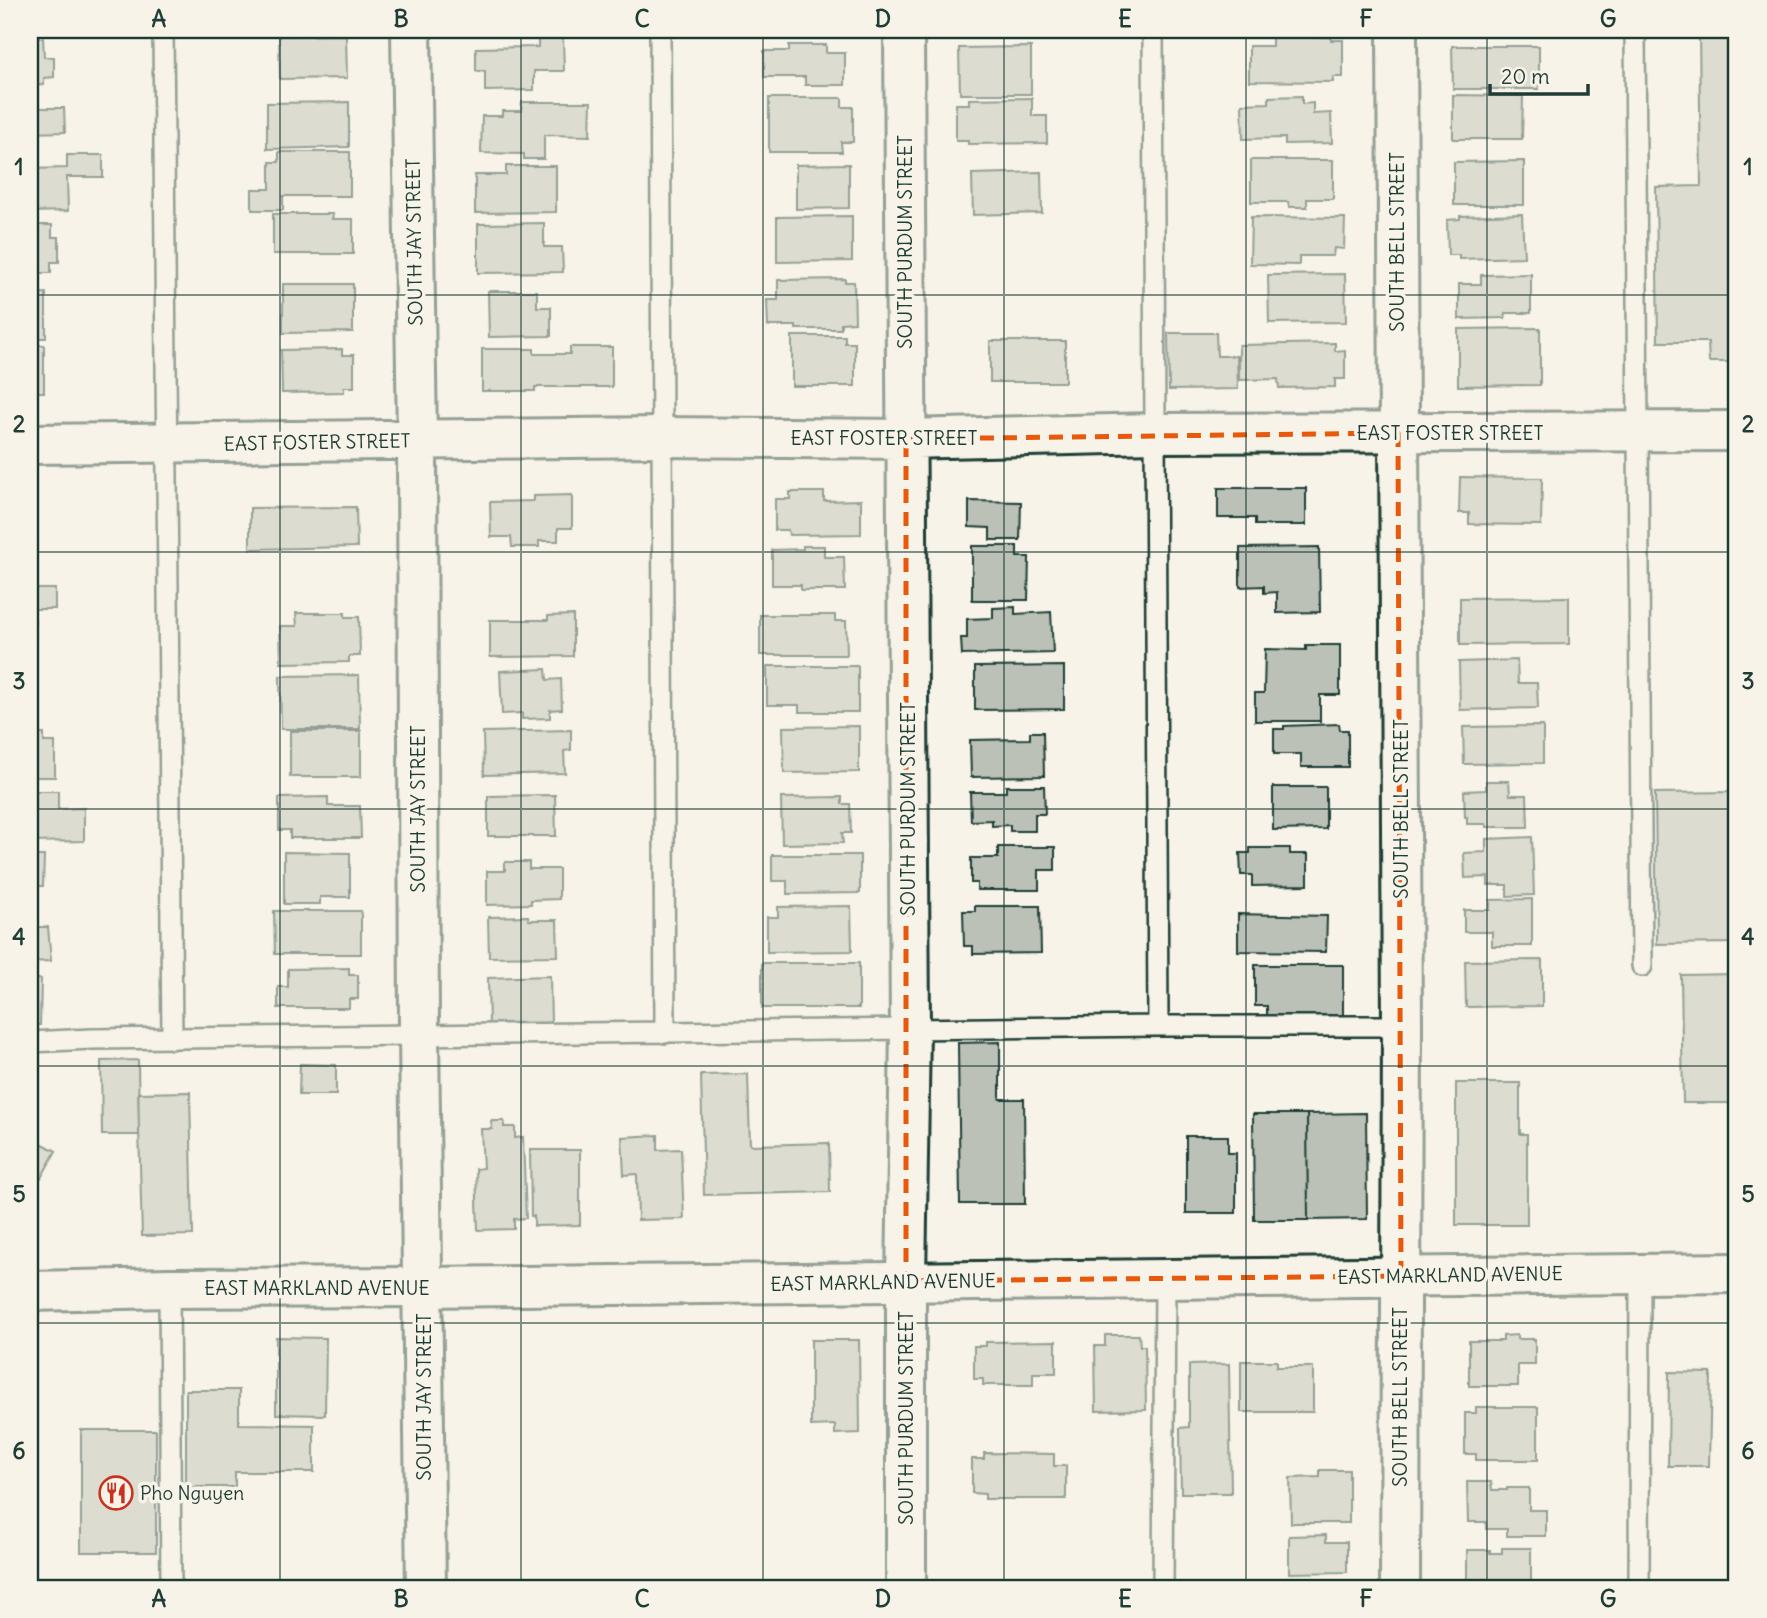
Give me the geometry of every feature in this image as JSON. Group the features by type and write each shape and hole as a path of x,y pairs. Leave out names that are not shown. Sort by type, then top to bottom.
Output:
{"street":[{"name":"SOUTH JAY STREET","path":"411,30 426,1588"},
{"name":"SOUTH PURDUM STREET","path":"904,30 910,1030 906,1282 906,1588"},
{"name":"SOUTH BELL STREET","path":"1397,30 1402,1026 1400,1588"},
{"name":"EAST FOSTER STREET","path":"30,444 662,437 906,439 1155,433 1737,431"},
{"name":"EAST MARKLAND AVENUE","path":"30,1291 1737,1273"}],"lane":[{"path":"163,30 172,1039"},
{"path":"660,30 665,1033"},
{"path":"1153,30 1158,1026"},
{"path":"1636,30 1642,966"},
{"path":"30,1042 92,1039 1158,1026 1402,1026"},
{"path":"1639,1588 1640,1274"},
{"path":"1163,1588 1165,1279"},
{"path":"169,1288 171,1588"}],"highlighted area":[{"path":"1398,433 1401,1276 906,1281 906,439"}],"building":[{"path":"1699,30 1737,30 1737,362 1709,362 1708,342 1658,342 1656,187 1701,186"},
{"path":"346,35 347,78 280,79 279,36"},
{"path":"1272,37 1331,37 1331,40 1343,40 1343,77 1333,77 1333,82 1249,81 1249,46 1272,46"},
{"path":"30,38 43,38 44,57 54,57 54,77 44,78 44,85 30,86"},
{"path":"538,38 563,38 564,71 534,71 534,90 485,91 485,71 476,71 476,48 538,47"},
{"path":"789,45 826,45 826,53 845,53 845,85 805,85 805,77 764,77 764,51 789,51"},
{"path":"1452,46 1539,46 1539,89 1453,89"},
{"path":"1031,47 1031,94 960,94 959,48"},
{"path":"1453,95 1523,96 1522,139 1453,139"},
{"path":"1302,96 1302,104 1313,103 1313,114 1331,113 1332,143 1285,144 1285,138 1243,139 1242,104 1269,103 1269,97"},
{"path":"769,98 842,98 842,107 853,107 853,142 841,142 842,152 769,152"},
{"path":"1032,98 1032,116 1047,116 1047,143 968,144 968,141 956,141 956,104 969,104 969,99"},
{"path":"349,102 349,147 267,149 267,103"},
{"path":"522,102 591,102 590,136 544,135 544,159 524,159 524,154 481,153 482,116 502,116 502,111 521,111"},
{"path":"30,108 64,108 65,132 30,133"},
{"path":"279,152 350,152 350,196 283,196 283,210 252,210 252,189 270,189 270,162 279,162"},
{"path":"67,155 103,155 103,177 67,177 68,211 30,212 30,169 67,168"},
{"path":"1251,160 1333,160 1333,199 1307,199 1307,207 1289,207 1288,202 1251,202"},
{"path":"1524,161 1524,205 1454,205 1454,162"},
{"path":"849,164 849,208 796,209 796,165"},
{"path":"506,166 556,166 556,212 475,213 475,175 506,175"},
{"path":"1041,172 1042,213 973,215 972,174"},
{"path":"273,214 333,214 332,219 353,219 353,254 273,254"},
{"path":"1522,214 1524,257 1459,259 1459,255 1448,255 1447,220 1460,219 1460,216"},
{"path":"852,216 852,261 777,262 777,217"},
{"path":"1251,217 1345,218 1344,249 1334,248 1333,256 1299,256 1299,265 1250,264"},
{"path":"544,223 544,247 562,247 563,272 478,273 478,224"},
{"path":"30,225 52,225 52,237 59,237 59,262 51,262 51,273 30,273"},
{"path":"1345,274 1346,322 1269,323 1268,275"},
{"path":"1531,274 1531,313 1505,313 1505,318 1459,319 1459,284 1481,284 1481,275"},
{"path":"845,279 845,282 854,282 855,322 841,323 841,329 768,326 767,300 778,300 778,280"},
{"path":"283,284 353,284 353,332 283,333"},
{"path":"488,291 537,291 537,307 551,307 551,336 489,337"},
{"path":"46,293 46,338 30,338 30,294"},
{"path":"1540,328 1540,385 1458,386 1458,329"},
{"path":"1168,333 1216,333 1217,356 1237,356 1238,389 1169,390"},
{"path":"792,336 845,336 845,343 855,343 855,386 792,386"},
{"path":"990,341 1065,341 1065,382 990,382"},
{"path":"1335,343 1335,351 1345,350 1345,379 1335,379 1335,387 1279,388 1278,379 1239,380 1239,345"},
{"path":"30,345 44,345 44,392 30,392"},
{"path":"570,347 612,347 612,387 535,387 535,391 482,391 482,349 534,349 534,354 570,354"},
{"path":"342,349 342,355 354,355 354,387 344,387 344,392 282,393 281,350"},
{"path":"1460,477 1542,478 1541,525 1469,524 1469,513 1459,513"},
{"path":"1218,488 1306,488 1306,525 1255,525 1255,518 1218,518"},
{"path":"790,492 824,492 824,501 861,500 861,534 789,535 788,530 775,530 775,499 790,499"},
{"path":"572,495 572,528 558,528 558,541 539,541 539,547 512,547 511,537 491,537 490,502 533,501 533,496"},
{"path":"30,498 35,498 37,545 30,546"},
{"path":"969,501 1021,502 1020,540 990,540 990,528 969,527"},
{"path":"356,507 357,547 250,549 250,508"},
{"path":"1729,538 1737,538 1737,563 1729,564"},
{"path":"803,546 824,546 824,557 844,557 845,590 801,590 801,585 772,585 772,550 803,549"},
{"path":"972,546 1017,546 1017,557 1029,557 1028,600 972,600"},
{"path":"1319,547 1320,612 1277,613 1277,592 1264,593 1264,586 1240,587 1240,548"},
{"path":"30,568 33,568 33,589 55,589 55,609 30,609"},
{"path":"1569,597 1569,644 1460,645 1460,598"},
{"path":"1015,607 1015,614 1051,612 1053,653 962,655 961,638 967,638 967,619 993,618 993,608"},
{"path":"296,613 345,613 345,617 359,617 360,656 349,656 349,662 281,663 280,626 297,626"},
{"path":"573,615 573,656 490,657 490,620 548,620 548,616"},
{"path":"760,615 835,615 835,621 846,621 847,655 760,655"},
{"path":"30,620 35,620 36,664 30,664"},
{"path":"1306,645 1340,645 1340,695 1320,695 1320,721 1255,721 1255,693 1264,693 1265,649 1306,650"},
{"path":"1517,660 1518,683 1537,683 1538,708 1460,710 1459,662"},
{"path":"767,666 858,666 858,712 799,712 799,705 767,705"},
{"path":"1064,666 1064,709 975,710 975,667"},
{"path":"546,669 547,680 561,679 562,709 550,710 550,718 522,719 522,713 502,714 500,671"},
{"path":"359,675 360,729 281,729 280,676"},
{"path":"1339,724 1340,730 1348,730 1348,767 1301,767 1301,754 1274,754 1274,729 1284,729 1284,726"},
{"path":"859,726 859,772 784,773 783,727"},
{"path":"1543,726 1543,763 1464,764 1463,727"},
{"path":"571,730 571,750 564,751 565,773 484,775 483,732"},
{"path":"290,731 361,731 361,777 290,777"},
{"path":"1030,732 1043,732 1044,776 971,777 970,740 1030,739"},
{"path":"30,734 44,734 44,742 55,742 55,777 30,777"},
{"path":"1486,781 1509,781 1510,795 1527,795 1528,827 1467,824 1464,791 1486,790"},
{"path":"1006,786 1044,786 1045,814 1035,814 1035,831 1010,831 1010,825 992,826 992,820 971,821 970,792 1006,792"},
{"path":"1273,787 1326,787 1326,829 1273,830"},
{"path":"31,791 58,791 58,809 84,808 84,841 30,842"},
{"path":"1737,792 1737,943 1657,944 1655,793"},
{"path":"555,795 556,836 488,836 488,796"},
{"path":"328,797 328,806 360,806 361,838 290,838 290,830 279,830 279,798"},
{"path":"842,797 842,804 850,804 851,833 842,833 843,843 782,844 781,798"},
{"path":"1532,837 1534,895 1507,896 1507,885 1488,885 1488,877 1465,878 1464,853 1486,852 1486,839"},
{"path":"998,847 1055,847 1055,870 1039,870 1039,890 977,890 977,883 971,883 971,858 998,858"},
{"path":"1250,848 1290,848 1290,854 1308,854 1308,885 1252,886 1252,875 1241,875 1240,853 1250,853"},
{"path":"284,852 350,853 350,897 320,897 320,904 284,904"},
{"path":"772,855 860,855 860,893 787,894 787,881 772,881"},
{"path":"30,856 44,856 43,886 32,886 31,900 30,900"},
{"path":"505,862 529,862 529,869 559,869 559,899 531,900 531,904 487,905 487,871 505,871"},
{"path":"1532,899 1532,946 1492,946 1492,932 1464,932 1464,910 1490,910 1490,900"},
{"path":"851,906 852,951 767,952 767,917 778,917 778,907"},
{"path":"975,906 1040,906 1041,953 973,954 973,946 964,946 963,911 975,911"},
{"path":"274,911 361,911 361,954 275,954"},
{"path":"1238,914 1327,916 1326,952 1238,951"},
{"path":"528,916 529,920 557,920 558,956 489,957 488,917"},
{"path":"30,919 36,919 36,927 48,927 51,961 30,962"},
{"path":"1542,960 1542,1006 1466,1007 1465,961"},
{"path":"762,963 859,963 859,1008 762,1008"},
{"path":"1255,965 1343,965 1343,1017 1267,1016 1267,1006 1255,1006"},
{"path":"349,968 349,975 358,975 358,999 349,999 349,1008 278,1008 278,987 288,987 288,969"},
{"path":"1737,974 1737,1103 1683,1103 1681,975"},
{"path":"550,976 551,1023 489,1025 488,978"},
{"path":"30,979 41,979 40,1025 30,1025"},
{"path":"1000,1042 1000,1099 1024,1099 1025,1204 960,1204 958,1043"},
{"path":"138,1060 139,1135 102,1135 101,1061"},
{"path":"300,1064 336,1065 336,1095 299,1095"},
{"path":"748,1074 750,1145 829,1143 830,1192 704,1195 701,1075"},
{"path":"1456,1083 1520,1083 1520,1134 1527,1134 1527,1225 1456,1225"},
{"path":"190,1092 193,1235 142,1236 138,1093"},
{"path":"1366,1113 1367,1219 1308,1220 1307,1114"},
{"path":"1253,1114 1307,1114 1308,1220 1254,1220"},
{"path":"491,1121 504,1121 504,1127 515,1127 515,1138 523,1137 526,1218 514,1219 514,1229 478,1230 476,1169 483,1168 481,1129 492,1129"},
{"path":"658,1135 658,1150 681,1149 684,1219 638,1220 637,1174 624,1175 622,1137"},
{"path":"1186,1136 1228,1136 1228,1153 1236,1153 1236,1213 1186,1213"},
{"path":"30,1137 56,1151 41,1178 30,1172"},
{"path":"530,1150 580,1150 580,1225 534,1226 534,1216 531,1216"},
{"path":"1105,1335 1139,1335 1140,1346 1145,1346 1146,1410 1096,1411 1095,1346 1105,1346"},
{"path":"1517,1335 1517,1339 1535,1339 1535,1365 1518,1365 1518,1386 1469,1386 1469,1341 1503,1341 1503,1336"},
{"path":"276,1337 326,1338 325,1415 276,1414"},
{"path":"811,1340 859,1340 860,1433 835,1434 835,1425 811,1426"},
{"path":"1056,1341 1056,1373 1033,1373 1033,1385 983,1385 983,1379 974,1379 974,1346 986,1346 986,1342"},
{"path":"1241,1361 1277,1361 1277,1367 1313,1367 1313,1412 1241,1412"},
{"path":"1229,1364 1231,1493 1181,1493 1180,1428 1189,1427 1189,1365"},
{"path":"1669,1372 1711,1373 1709,1466 1668,1466"},
{"path":"186,1390 239,1390 239,1424 314,1425 314,1472 235,1472 235,1487 186,1487"},
{"path":"1476,1407 1538,1407 1538,1460 1476,1460 1476,1454 1465,1454 1465,1413 1476,1413"},
{"path":"81,1430 156,1430 156,1552 81,1552"},
{"path":"984,1453 1054,1454 1054,1466 1066,1466 1066,1499 985,1499 985,1494 972,1493 972,1459 984,1459"},
{"path":"1320,1470 1349,1470 1349,1523 1291,1523 1290,1478 1320,1477"},
{"path":"1467,1482 1491,1482 1492,1490 1529,1488 1529,1510 1546,1510 1546,1536 1507,1536 1507,1529 1486,1529 1486,1522 1468,1522"},
{"path":"1326,1535 1326,1542 1347,1542 1347,1572 1289,1573 1289,1536"},
{"path":"1502,1548 1531,1548 1531,1588 1467,1586 1467,1550 1502,1553"},
{"path":"336,1580 336,1586 360,1588 293,1588 313,1587 313,1581"}],"place":[{"name":"Pho Nguyen","path":"116,1493"}]}
